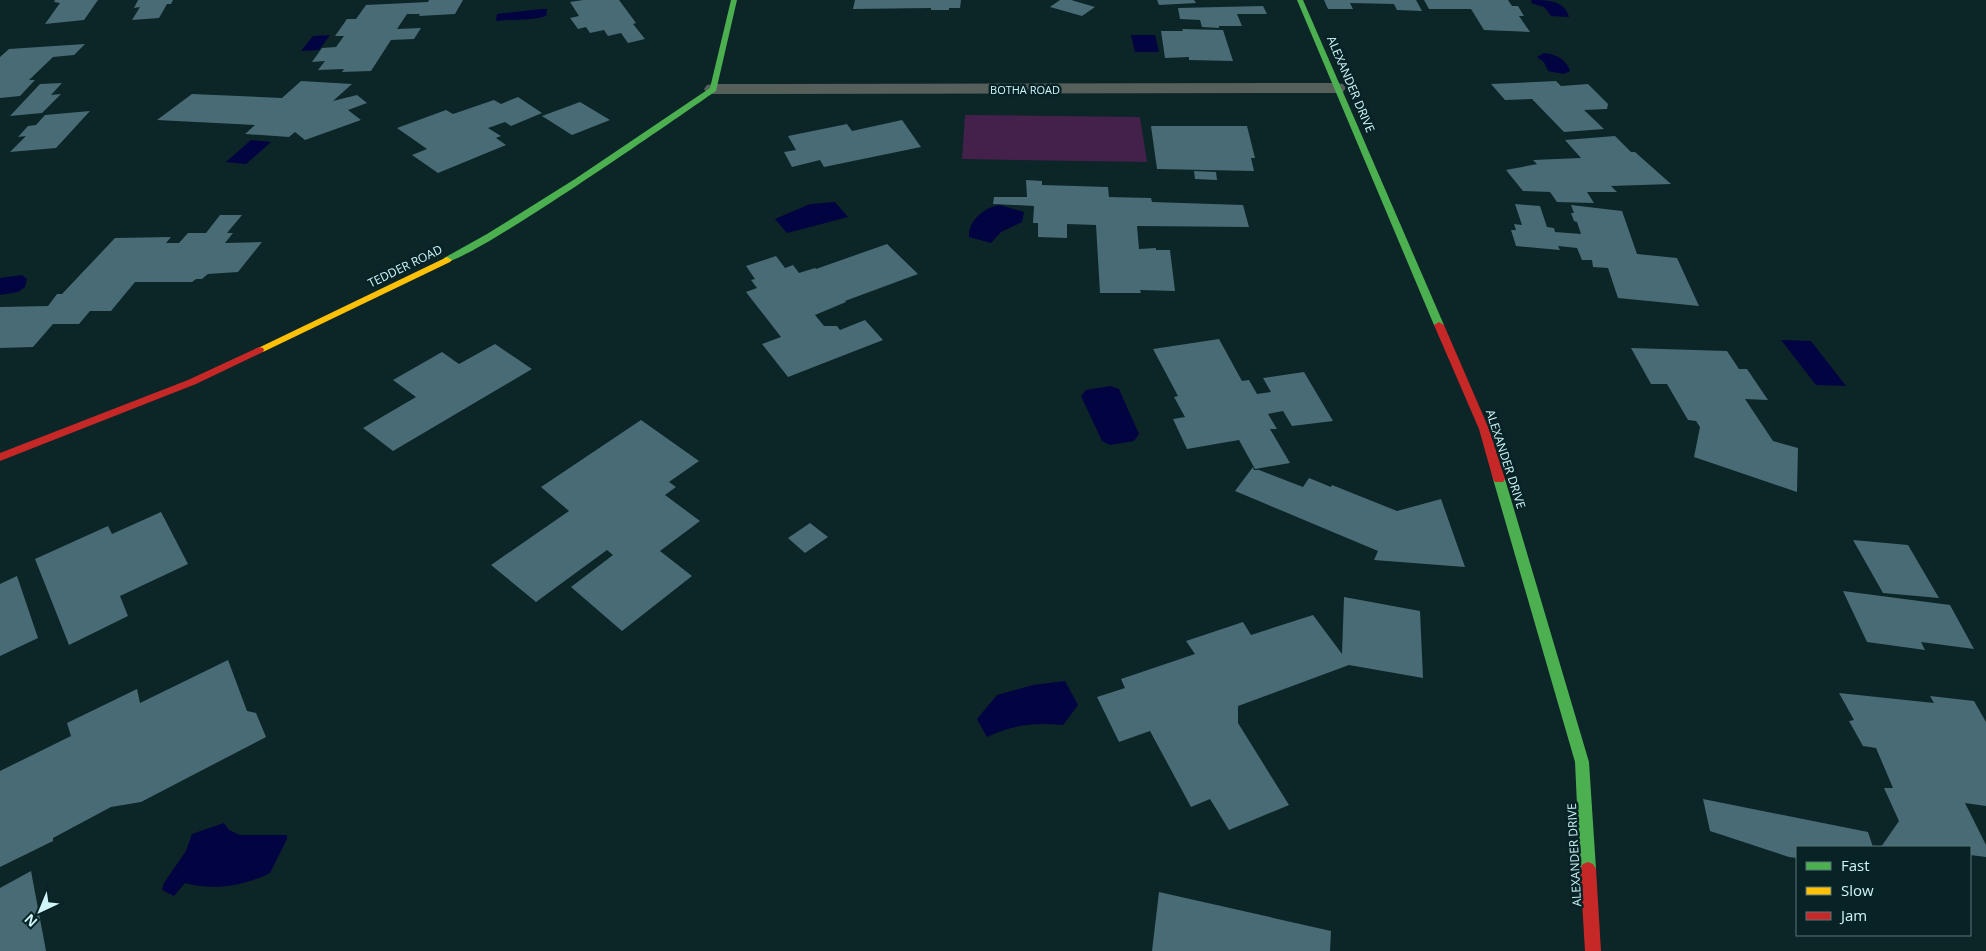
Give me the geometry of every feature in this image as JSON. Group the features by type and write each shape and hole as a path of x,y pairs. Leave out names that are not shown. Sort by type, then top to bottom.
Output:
{"street":[{"path":"713,89 734,0"},
{"name":"ALEXANDER DRIVE","path":"1300,0 1487,439 1582,762 1593,951"},
{"name":"BOTHA ROAD","path":"713,89 1337,88"},
{"name":"TEDDER ROAD","path":"0,457 192,382 462,253 647,137 713,89"}],"shaded area":[{"path":"1532,0 1549,1 1559,4 1564,7 1569,17 1551,16 1544,7 1531,3"},
{"path":"547,9 546,16 496,21 497,14"},
{"path":"330,35 319,50 301,51 313,36"},
{"path":"1131,35 1155,35 1159,52 1135,52"},
{"path":"1544,53 1560,58 1569,67 1570,71 1564,74 1548,71 1544,62 1537,57"},
{"path":"965,115 1140,117 1147,162 962,159"},
{"path":"251,140 271,142 246,164 226,162"},
{"path":"835,202 848,217 787,233 775,219 810,204"},
{"path":"1000,205 1024,212 1022,222 1001,232 991,243 969,237 971,225 978,215 989,208"},
{"path":"22,275 27,279 25,287 18,292 0,295 0,278"},
{"path":"1781,340 1811,341 1846,386 1816,385"},
{"path":"1110,386 1119,389 1139,434 1134,441 1110,445 1102,441 1081,396 1086,390"},
{"path":"1065,681 1078,705 1063,725 1024,725 987,737 977,719 997,695 1033,685"},
{"path":"224,823 229,830 240,835 287,835 287,839 270,873 250,881 229,886 207,887 185,883 174,896 162,890 164,883 186,851 192,834"}],"building":[{"path":"55,0 98,0 84,20 45,24 60,3 54,2"},
{"path":"138,0 173,0 171,4 167,4 159,18 132,20 140,7 134,8"},
{"path":"429,0 463,0 455,14 419,16 420,14 407,14 397,29 421,28 414,39 391,40 371,71 342,72 344,69 318,70 325,61 312,62 322,48 336,47 344,36 335,36 347,19 356,19 366,5 428,2"},
{"path":"619,0 636,23 633,24 645,39 628,43 621,33 608,36 604,30 590,33 586,27 578,29 570,18 579,16 570,2"},
{"path":"855,0 961,0 960,8 931,10 931,8 853,9"},
{"path":"1060,0 1071,0 1095,7 1082,16 1050,7"},
{"path":"1157,0 1194,0 1196,3 1159,5"},
{"path":"1324,0 1416,0 1422,11 1397,10 1394,4 1350,3 1353,9 1328,9"},
{"path":"1424,0 1508,0 1512,6 1518,6 1524,16 1519,16 1530,32 1484,30 1471,9 1429,9"},
{"path":"1263,6 1267,14 1237,14 1242,26 1219,26 1219,28 1202,27 1200,20 1180,19 1178,8"},
{"path":"1182,29 1223,30 1233,61 1189,60 1189,57 1165,58 1161,31 1183,31"},
{"path":"85,44 74,55 53,57 29,80 35,80 20,96 0,98 0,57 9,49"},
{"path":"301,81 352,84 333,101 357,95 367,103 348,110 361,120 305,140 295,132 289,137 245,134 255,125 157,120 192,94 282,98"},
{"path":"1556,81 1561,86 1588,84 1608,104 1607,109 1584,110 1604,129 1564,132 1532,99 1505,100 1491,84"},
{"path":"62,83 51,95 61,94 42,113 10,116 40,84"},
{"path":"518,97 542,113 511,126 505,122 488,128 501,136 496,138 506,145 438,173 412,155 427,149 397,128 446,110 453,114 494,100 501,104"},
{"path":"580,102 610,120 572,135 542,116"},
{"path":"90,111 56,148 10,152 26,136 18,137 28,126 36,125 45,115"},
{"path":"902,120 921,147 824,167 820,160 792,167 784,152 796,150 788,136 847,124 852,131"},
{"path":"1151,126 1247,126 1255,158 1251,158 1254,171 1157,169"},
{"path":"1615,136 1631,152 1635,152 1671,184 1611,186 1617,192 1587,192 1594,203 1557,202 1550,192 1523,191 1506,170 1537,164 1533,160 1581,158 1565,140"},
{"path":"1194,171 1216,172 1217,180 1195,179"},
{"path":"1026,180 1042,181 1042,185 1108,187 1109,197 1151,198 1152,202 1243,205 1249,227 1137,226 1139,249 1156,248 1156,250 1170,250 1175,291 1140,290 1141,293 1100,293 1096,225 1067,224 1067,238 1038,237 1038,223 1033,223 1034,206 993,204 994,197 1027,197"},
{"path":"1515,204 1540,206 1547,227 1554,228 1555,232 1581,234 1577,222 1574,221 1571,213 1574,213 1571,205 1622,211 1637,254 1677,258 1699,306 1618,298 1608,268 1593,267 1592,260 1582,260 1577,248 1558,246 1560,250 1516,246 1511,230 1516,230 1514,224 1522,225"},
{"path":"220,215 242,215 227,233 233,233 225,243 262,242 238,272 208,274 202,279 196,279 192,282 135,282 111,311 90,311 79,324 53,324 33,347 0,348 0,307 48,306 57,294 62,294 115,238 171,237 166,243 179,243 188,233 206,233"},
{"path":"887,244 918,274 845,301 815,315 824,326 837,326 840,330 865,320 883,340 788,377 762,344 781,337 746,292 757,288 751,280 755,279 746,266 776,256 785,268 793,265 799,273 816,269"},
{"path":"1219,339 1242,381 1249,380 1257,394 1271,392 1263,378 1304,372 1333,421 1292,426 1283,411 1268,414 1277,429 1270,429 1290,463 1255,469 1239,440 1187,449 1173,419 1185,417 1174,397 1178,396 1153,349"},
{"path":"495,344 532,369 393,451 363,428 416,397 393,380 442,352 459,364"},
{"path":"1631,348 1727,351 1739,369 1747,369 1768,400 1745,399 1773,441 1798,448 1797,492 1694,457 1700,427 1696,421 1688,420 1667,384 1651,384"},
{"path":"641,420 699,461 669,482 676,487 665,495 700,521 660,551 692,576 622,631 571,587 613,555 607,550 536,602 491,565 569,511 541,487"},
{"path":"1253,467 1254,470 1259,470 1303,487 1309,478 1331,487 1332,485 1397,511 1441,499 1465,567 1374,560 1378,551 1235,491"},
{"path":"161,512 188,564 120,596 128,616 69,645 35,559 108,526 112,534"},
{"path":"810,523 828,537 805,553 788,538"},
{"path":"1853,540 1908,545 1939,598 1883,593"},
{"path":"17,576 38,638 0,656 0,584"},
{"path":"1843,591 1950,605 1974,649 1921,642 1925,650 1867,642"},
{"path":"1344,597 1420,611 1423,678 1349,665 1238,706 1238,723 1289,805 1229,830 1210,799 1191,807 1150,731 1119,742 1097,697 1125,688 1121,679 1195,654 1186,641 1243,622 1251,635 1313,615 1342,654"},
{"path":"228,660 247,711 256,713 266,737 141,802 111,807 53,838 53,841 0,867 0,771 71,736 67,723 137,689 140,703"},
{"path":"1839,693 1934,703 1930,696 1974,701 1986,722 1986,806 1965,803 1986,845 1986,857 1971,855 1971,846 1882,846 1899,821 1884,788 1893,788 1876,748 1863,746 1849,721 1854,720"},
{"path":"1703,799 1868,832 1873,846 1796,846 1796,858 1710,831"},
{"path":"31,871 46,951 0,951 0,888"},
{"path":"1159,892 1331,931 1330,951 1152,951"}],"traffic: fast":[{"path":"447,260 469,249 578,181 713,89 734,0"},
{"path":"1300,0 1439,325"},
{"path":"1499,479 1582,762 1588,869"}],"traffic: slow":[{"path":"259,350 447,260"}],"traffic: jam":[{"path":"1439,325 1484,429 1499,479"},
{"path":"0,457 192,382 259,350"},
{"path":"1588,869 1593,951"}]}
